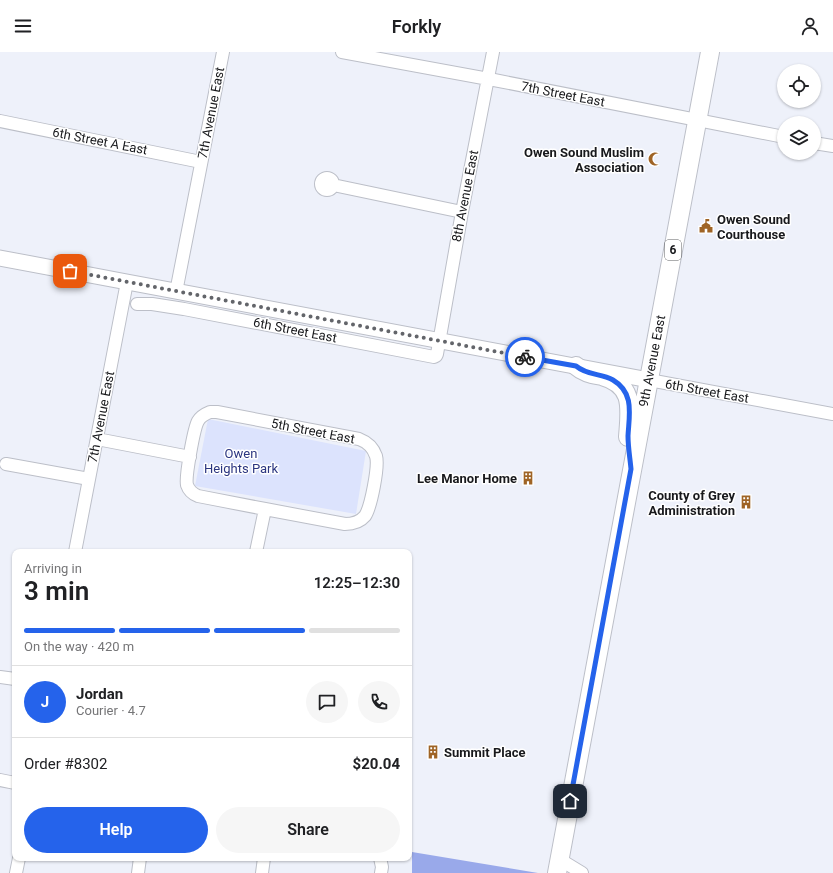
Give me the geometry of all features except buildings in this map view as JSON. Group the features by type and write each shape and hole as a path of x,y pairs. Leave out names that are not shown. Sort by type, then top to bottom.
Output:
{"highway":[{"name":"9th Avenue East","path":"558,866 710,52"},
{"path":"576,366 582,371 612,379 626,392 630,404 628,436 631,469"}],"main road":[{"name":"6th Street East","path":"0,258 649,380"}],"street":[{"name":"7th Avenue East","path":"176,292 223,52"},
{"name":"7th Street East","path":"342,52 777,136"},
{"name":"8th Avenue East","path":"440,341 462,212 493,52"},
{"name":"6th Street A East","path":"0,121 201,162"},
{"path":"821,144 833,146"},
{"path":"333,185 462,212"},
{"name":"7th Avenue East","path":"76,549 127,282"},
{"name":"6th Street East","path":"137,304 152,304 184,309 434,357 437,354 440,341"},
{"name":"6th Street East","path":"649,380 833,414"},
{"name":"5th Street East","path":"214,412 359,439 368,444 374,451 377,466 372,495 366,513 359,521 345,524 265,509 198,496 192,492 187,485 186,480 196,427 198,421 204,414 214,412"},
{"path":"97,439 190,457"},
{"path":"6,464 90,479"},
{"path":"257,549 265,509"},
{"path":"0,676 12,679"},
{"path":"0,780 12,782"},
{"path":"16,873 18,861"},
{"path":"138,873 140,861"},
{"path":"262,873 264,861"},
{"path":"381,861 381,873"},
{"path":"558,866 582,873"}],"green space":[{"name":"Owen Heights Park","path":"208,419 366,451 356,514 195,486"}],"shaded area":[{"path":"412,852 538,873 412,873"}],"way so far":[{"path":"70,271 525,357"}],"place":[{"name":"Owen Sound Muslim Association","path":"655,159"},
{"name":"Owen Sound Courthouse","path":"706,226"},
{"name":"Lee Manor Home","path":"528,478"},
{"name":"County of Grey Administration","path":"746,502"},
{"name":"Summit Place","path":"433,752"}],"route":[{"path":"525,357 576,366 582,371 612,379 626,392 630,404 628,436 631,469 570,801"}]}
